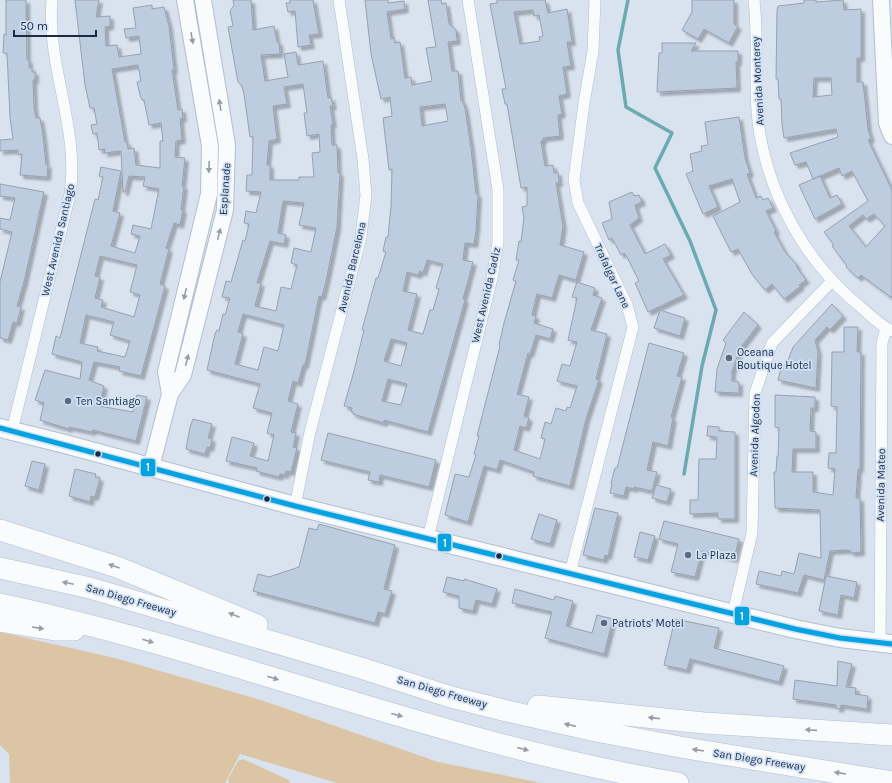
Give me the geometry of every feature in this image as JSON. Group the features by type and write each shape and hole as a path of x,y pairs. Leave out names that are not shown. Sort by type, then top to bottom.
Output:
{"highway":[{"path":"0,530 117,567 361,668"},
{"name":"San Diego Freeway","path":"0,568 90,588 361,668 451,697 611,734 892,782"},
{"path":"0,604 60,617 206,658 328,696 563,760 624,774 655,783"},
{"path":"0,621 55,630 110,631"},
{"path":"451,697 704,724 892,735"},
{"path":"624,774 678,783"}],"main road":[{"path":"6,429 295,506 570,573 840,638 886,643"}],"street":[{"name":"West Avenida Santiago","path":"6,429 70,194 73,175 71,151 52,39 50,17 52,0"},
{"name":"Esplanade","path":"170,394 166,372 209,194 210,146 185,0"},
{"name":"Esplanade","path":"151,467 170,394 184,375 225,210 227,145 203,0"},
{"name":"Avenida Barcelona","path":"295,506 310,432 361,238 366,195 363,159 339,0"},
{"name":"West Avenida Cadiz","path":"428,538 492,278 498,242 498,190 468,0"},
{"name":"Trafalgar Lane","path":"570,573 633,327 627,305 578,203 574,180 584,103 593,51 595,0"},
{"name":"Avenida Monterey","path":"754,0 758,122 767,161 777,194 793,226 810,254 832,281 889,330"},
{"path":"881,0 887,123 892,136"},
{"path":"210,146 227,145"},
{"name":"Avenida Algodon","path":"733,612 752,533 755,393 772,343 832,281"},
{"name":"Avenida Mateo","path":"886,643 882,343 889,330"}],"shaded area":[{"path":"0,632 115,658 261,700 438,762 542,783 337,783 240,754 225,783 10,783 9,754 0,745"},
{"path":"243,759 289,780 290,783 229,783 228,779 238,761"}],"building":[{"path":"6,0 26,0 27,60 29,60 29,68 32,68 32,72 35,72 35,80 33,80 34,107 36,118 40,118 46,165 48,165 47,177 20,175 22,154 18,155 18,150 0,151 0,140 13,139 10,117 7,53 3,53 4,34 6,35"},
{"path":"75,0 99,0 96,17 110,16 110,26 105,27 106,46 117,45 119,57 141,54 139,36 126,38 124,29 136,28 133,8 152,5 152,9 164,7 169,26 174,70 172,70 178,110 182,109 183,118 180,119 182,140 176,141 175,157 185,158 181,210 183,210 180,225 174,223 166,248 169,249 160,284 165,286 141,376 119,371 120,367 94,362 89,380 104,386 99,406 133,412 137,395 147,397 136,441 93,430 92,432 69,427 69,429 40,420 44,403 35,400 45,370 80,379 82,362 52,354 56,336 60,338 95,199 98,200 103,177 99,176 101,167 121,171 113,211 120,213 111,246 135,253 140,236 131,234 133,225 151,229 159,189 143,186 145,177 129,176 125,192 123,192 121,151 104,153 105,149 99,150 97,133 93,134 91,125 97,124 94,108 90,108 85,85","holes":["138,65 141,81 137,82 140,95 142,100 144,100 149,125 161,123 163,141 160,141 160,168 136,165 134,148 128,149 127,142 125,142 112,69","100,256 137,265 130,292 140,295 134,317 101,307 103,300 95,298 100,277 95,276","86,315 114,322 110,335 130,341 125,357 97,351 98,347 80,343"]},
{"path":"233,0 251,0 253,30 274,26 277,42 279,42 280,54 261,55 265,81 288,77 284,54 296,52 298,65 323,61 328,98 331,97 333,106 330,106 333,124 331,125 332,145 337,145 338,173 340,173 337,227 326,281 322,297 319,296 305,365 303,365 298,383 293,381 288,401 298,404 291,432 296,433 293,447 297,448 291,472 286,471 285,475 280,474 279,477 256,471 257,468 226,461 232,437 254,443 250,456 268,461 274,435 267,433 272,413 253,408 260,384 207,370 215,334 217,330 219,331 223,314 225,315 230,298 222,297 226,281 231,282 243,240 245,241 249,224 244,223 246,211 256,213 261,192 246,191 247,175 252,175 253,136 250,137 244,94 242,86 238,82 228,27 233,26 230,11 234,5","holes":["303,84 307,113 304,113 307,136 319,134 320,152 312,153 314,177 299,177 299,180 270,180 270,165 267,165 269,141 277,139 273,106 287,104 284,87","283,201 304,203 299,225 316,228 311,252 294,248 291,263 297,265 291,289 281,287 276,311 255,306 261,283 257,283 270,241 284,244 286,235 278,233","243,314 284,325 278,351 264,347 258,370 235,364 243,334 238,332"]},
{"path":"290,0 313,0 319,34 309,35 311,45 298,47 295,11 288,12 286,3 290,3"},
{"path":"365,0 388,0 388,3 404,1 405,9 387,12 391,39 394,38 395,43 400,42 405,78 411,77 412,85 432,81 426,48 436,47 428,0 441,0 442,4 446,3 449,24 456,30 457,41 448,42 452,71 458,71 461,101 462,100 465,108 471,148 476,194 478,194 474,244 465,243 463,260 473,262 463,299 465,300 428,432 384,420 384,423 353,414 353,412 351,412 352,408 344,406 354,371 364,330 362,330 376,278 378,278 386,252 383,251 386,237 388,237 391,206 392,169 389,170 383,118 392,116 390,97 381,99 371,54","holes":["445,104 448,121 422,126 420,107","427,260 443,264 436,288 439,289 433,310 430,310 423,334 408,330 417,294 403,291 407,272 418,275 420,271 423,273","391,339 407,343 401,366 384,361","388,379 407,384 401,405 382,401"]},
{"path":"497,0 545,0 548,13 567,9 572,42 567,42 571,66 563,67 567,94 559,96 562,114 558,115 560,136 543,138 543,141 541,141 545,166 553,165 554,173 558,172 559,183 556,183 563,226 560,245 584,252 576,280 559,275 552,298 537,294 532,315 536,316 534,323 553,329 550,339 536,335 530,354 528,353 517,394 529,397 524,416 529,418 526,428 520,426 514,450 540,459 545,439 541,438 545,422 551,424 556,408 566,411 567,407 570,408 577,386 557,381 562,364 570,366 577,342 568,340 577,298 572,297 577,282 595,288 593,295 602,298 591,330 607,334 596,379 599,380 586,419 570,486 533,476 534,472 500,460 497,470 484,466 468,522 445,515 455,474 469,477 476,455 474,454 479,436 477,436 500,346 504,323 516,281 513,280 519,260 516,260 519,241 521,242 524,218 522,207 527,206 527,187 521,188 507,104 505,104 502,89 506,89 490,4 497,3","holes":["533,10 534,16 539,15 543,36 539,37 540,41 520,44 514,12"]},
{"path":"692,0 734,0 734,24 738,26 729,43 704,29 698,39 682,30 692,12"},
{"path":"804,0 816,0 816,2 843,0 844,10 861,9 861,58 857,58 857,82 863,82 868,129 871,139 868,140 892,190 892,298 861,275 858,278 846,267 847,266 832,246 834,245 824,232 868,201 852,171 842,176 839,168 813,179 806,162 795,165 790,153 838,137 836,129 784,138 781,99 779,99 778,79 776,79 777,10 778,6 804,3","holes":["814,78 831,78 832,95 813,97","874,214 885,226 866,247 849,226 863,215 866,219"]},
{"path":"662,43 696,43 691,51 738,51 738,62 736,62 737,88 657,92 659,53 662,53"},
{"path":"739,117 745,158 750,173 747,174 756,198 761,196 763,200 768,198 773,208 766,211 776,231 774,232 785,252 797,265 796,266 806,280 799,285 801,286 784,299 772,284 765,290 752,274 738,249 731,252 713,216 740,202 732,179 709,186 718,207 703,214 686,174 693,171 690,154 702,151 701,146 708,145 705,122"},
{"path":"820,176 830,198 837,195 842,204 815,219 799,185"},
{"path":"0,184 44,192 24,282 17,306 21,307 17,323 13,322 8,340 0,338 0,282 12,232 0,229 0,218 10,220 15,198 0,196"},
{"path":"632,192 634,196 639,195 642,202 635,205 639,218 630,225 645,254 665,244 671,255 663,259 684,295 648,312 635,283 639,281 626,255 624,253 621,255 612,238 609,240 602,223 612,219 609,202"},
{"path":"832,304 843,316 830,330 827,327 815,340 818,352 816,388 778,380 782,365 786,366 793,347"},
{"path":"660,310 685,318 680,336 654,328"},
{"name":"Oceana Boutique Hotel","path":"744,312 758,325 741,347 732,371 732,381 739,382 739,393 715,392 717,369 726,343 723,340"},
{"path":"844,327 858,327 857,352 861,352 860,469 858,469 856,498 860,498 861,552 851,553 851,551 846,550 830,551 824,580 804,575 798,593 756,584 759,571 781,576 782,571 794,574 799,553 821,558 820,510 775,508 774,472 776,472 778,456 779,428 775,427 775,395 815,397 815,408 811,408 810,431 816,432 816,449 793,449 792,472 813,472 813,492 833,495 835,469 828,468 829,453 836,453 837,407 831,406 832,352 844,352"},
{"path":"649,343 684,353 677,376 682,377 671,417 673,418 668,446 653,442 647,470 657,472 652,491 634,487 634,489 626,487 624,496 610,493 611,483 615,468 617,468"},
{"path":"193,419 212,424 208,438 212,439 210,448 207,447 205,454 186,449"},
{"path":"708,426 719,427 719,431 735,432 735,519 718,519 718,513 690,514 690,500 698,500 699,459 716,459 717,437 707,436"},
{"path":"328,433 436,460 429,487 380,475 379,482 368,480 370,472 321,460"},
{"path":"32,461 45,464 39,490 25,486"},
{"path":"75,469 96,474 95,477 100,478 95,497 91,496 90,502 69,496"},
{"path":"656,485 671,489 667,502 652,498"},
{"path":"595,508 618,513 608,556 605,555 604,560 583,555"},
{"path":"539,514 557,520 550,544 531,539"},
{"name":"La Plaza","path":"664,521 739,539 734,559 702,551 695,577 671,572 678,544 659,539"},
{"path":"319,524 395,545 384,589 392,591 385,614 378,612 375,623 253,591 258,574 269,577 299,567 309,528 317,530"},
{"path":"640,532 655,536 648,560 634,557"},
{"path":"826,576 857,582 854,598 841,595 838,615 819,611"},
{"path":"447,577 464,581 464,579 497,589 492,604 476,600 473,611 459,608 459,596 443,592"},
{"name":"Patriots' Motel","path":"515,589 554,600 555,596 573,601 566,626 592,633 597,615 613,619 604,654 545,638 552,612 512,603"},
{"path":"675,619 719,628 714,648 784,666 779,682 690,659 687,670 664,665"},
{"path":"838,661 852,664 846,687 856,688 855,694 868,696 867,709 841,705 840,709 836,708 836,705 793,699 795,680 837,686"}],"waterway":[{"path":"628,0 618,50 626,107 672,133 655,168 690,241 716,310 702,366 684,474"}],"transit line":[{"name":"1","path":"0,428 295,506 795,629 840,638 892,644"}],"place":[{"name":"Oceana Boutique Hotel","path":"729,358"},
{"name":"Ten Santiago","path":"68,401"},
{"name":"La Plaza","path":"688,555"},
{"name":"Patriots' Motel","path":"604,623"}]}
